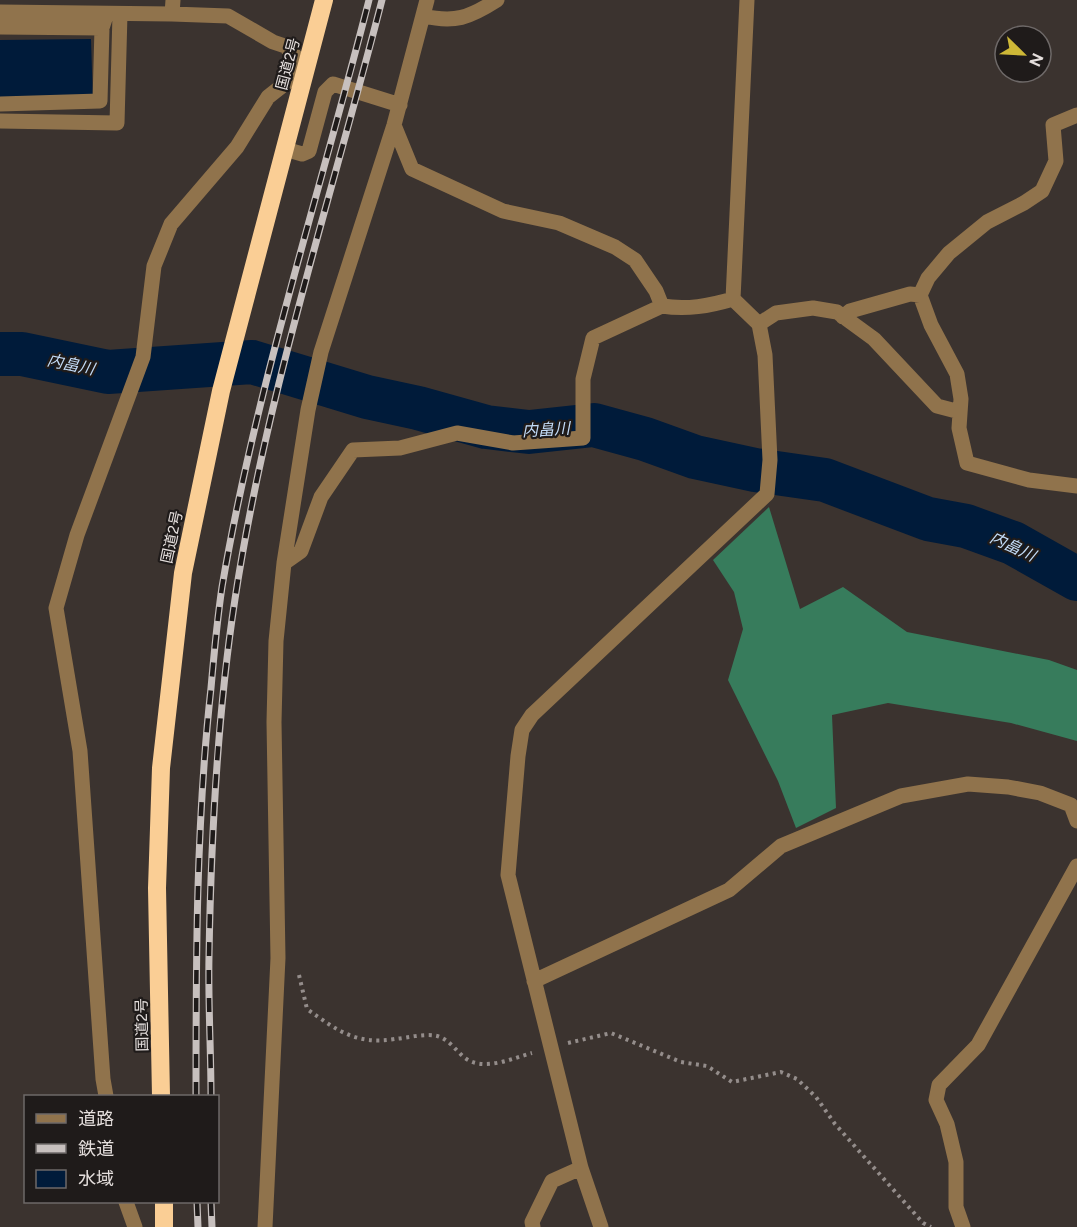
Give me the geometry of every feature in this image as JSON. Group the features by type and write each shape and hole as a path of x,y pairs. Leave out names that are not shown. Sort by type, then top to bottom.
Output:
{"highway":[{"name":"国道2号","path":"162,1095 157,888 161,768 183,573 230,354 324,0"},
{"path":"164,1203 164,1227"}],"street":[{"path":"265,1227 278,958 274,722 276,641 284,563 308,410 321,352 394,125 427,0"},
{"path":"423,16 446,21 471,16 497,0"},
{"path":"601,1227 581,1168 508,875 518,756 522,730 532,715 766,494 770,460 765,355 759,324 734,298 747,0"},
{"path":"0,27 110,18 172,7 228,16 273,42 285,46 306,67 268,97 237,147 171,224 154,266 143,357 77,535 56,608 80,751 106,1095"},
{"path":"0,12 110,18"},
{"path":"0,104 100,101 110,18"},
{"path":"0,122 117,123 110,18"},
{"path":"285,149 302,154 309,151 325,92 333,84 400,105"},
{"path":"1077,115 1053,125 1056,161 1042,191 987,222 949,253 928,278 920,295 931,325 957,374 959,428 967,463 1029,480 1077,486"},
{"path":"394,125 412,169 503,211 559,223 615,247 635,260 656,291 662,306"},
{"path":"843,316 850,311 910,294 920,295"},
{"path":"284,563 301,550 321,497 353,450 400,448 457,433 513,443 583,438 583,379 593,338 662,306 680,309 714,305 734,298"},
{"path":"759,324 776,313 813,308 837,312 874,339 937,406 960,412"},
{"path":"534,981 729,890 780,846 901,796 968,784 1008,787 1040,793 1071,805 1077,821"},
{"path":"963,1227 956,1207 956,1162 946,1124 936,1100 939,1085 978,1045 1077,866"},
{"path":"533,1227 532,1222 552,1181 581,1168"},
{"path":"126,1203 135,1227"}],"path":[{"path":"278,958 296,963 307,1009 357,1039 376,1042 436,1036 450,1042 467,1060 488,1065 611,1033 681,1062 707,1066 732,1082 781,1072 797,1079 816,1097 835,1124 923,1223 931,1227"}],"green space":[{"path":"769,507 800,609 843,587 907,632 1049,660 1077,670 1077,741 1011,723 888,703 832,715 836,808 796,828 778,781 728,680 743,629 734,592 713,560"}],"water":[{"path":"91,39 93,104 0,106 0,40"}],"waterway":[{"name":"内畠川","path":"0,354 22,354 108,372 252,362 367,397 418,408 486,427 529,432 594,425 645,439 695,457 755,470 825,480 928,519 966,526 1013,543 1077,579"}],"railway":[{"path":"196,1095 197,943 202,790 222,587 236,513 270,365 369,0"},
{"path":"211,1095 209,974 213,822 219,732 235,599 248,523 282,372 382,0"},
{"path":"197,1203 198,1227"},
{"path":"211,1203 212,1227"}]}
